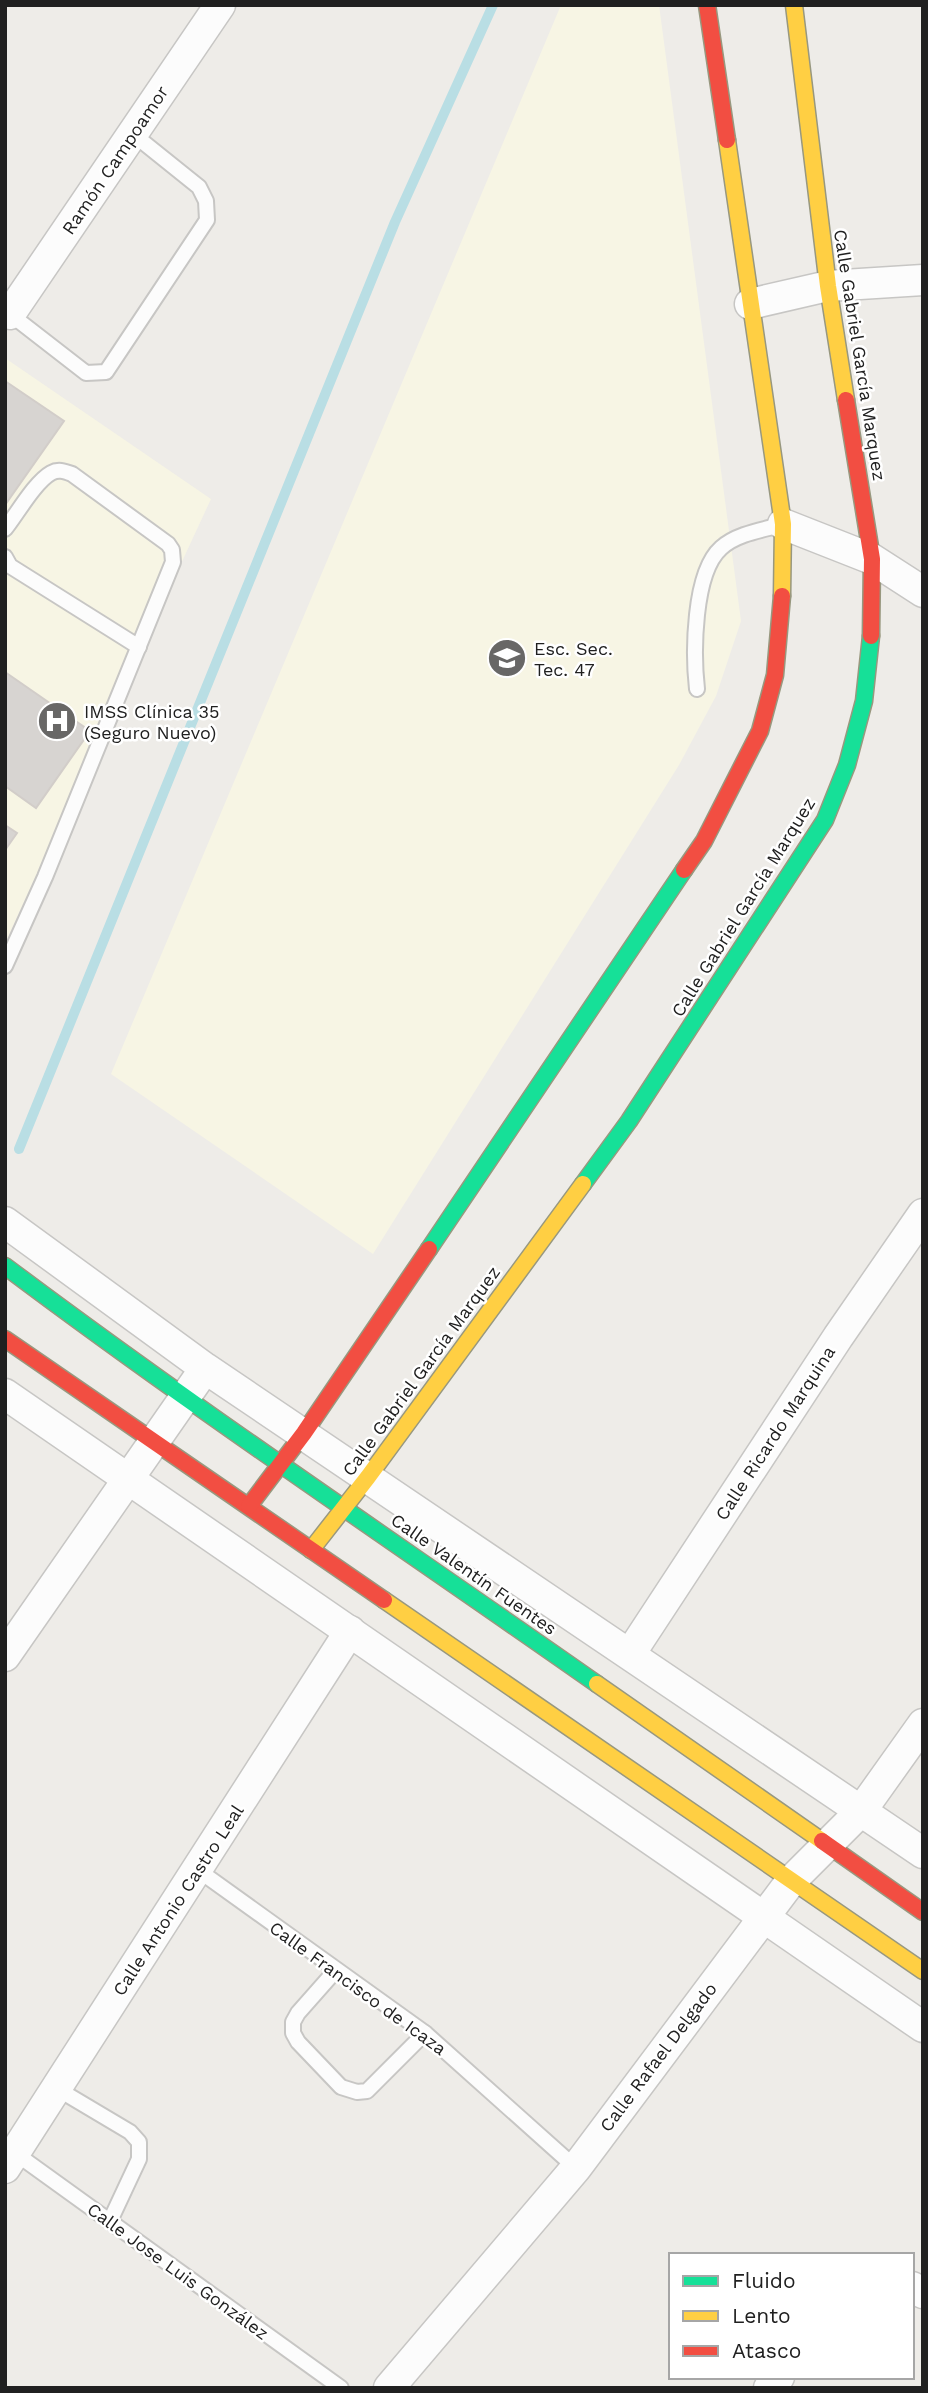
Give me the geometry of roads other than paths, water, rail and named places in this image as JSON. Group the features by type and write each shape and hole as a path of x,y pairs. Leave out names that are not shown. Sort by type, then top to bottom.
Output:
{"street":[{"name":"Ramón Campoamor","path":"8,312 220,5"},
{"path":"249,1506 304,1433 704,841 760,731 775,675 782,613 783,524 707,5"},
{"name":"Calle Gabriel García Marquez","path":"311,1550 369,1477 629,1121 825,821 847,765 864,701 872,622 872,559 828,286 794,5"},
{"path":"750,304 828,286 923,280"},
{"path":"783,524 872,559 923,592"},
{"name":"Calle Ricardo Marquina","path":"630,1654 838,1337 923,1214"},
{"path":"13,1228 205,1368 923,1853"},
{"name":"Calle Valentín Fuentes","path":"7,1268 279,1464 923,1912"},
{"path":"5,1339 923,1971"},
{"path":"5,1656 205,1368"},
{"path":"5,1394 923,2027"},
{"name":"Calle Antonio Castro Leal","path":"10,2160 350,1631"},
{"name":"Calle Rafael Delgado","path":"389,2388 576,2168 791,1881 861,1811 923,1724"}],"lane":[{"path":"8,312 86,373 106,372 207,220 208,212 199,187 133,134"},
{"path":"5,529 41,481 60,470 72,474 168,544 172,550 173,562 45,877 5,966"},
{"path":"697,689 694,665 700,596 705,574 713,557 722,546 740,537 783,524"},
{"path":"5,557 10,566 139,647"},
{"name":"Calle Francisco de Icaza","path":"198,1870 425,2033 576,2168"},
{"path":"336,1970 298,2013 293,2022 293,2033 298,2042 341,2087 357,2092 367,2091 425,2033"},
{"path":"56,2088 130,2132 139,2142 139,2159 110,2221"},
{"name":"Calle Jose Luis González","path":"10,2160 110,2221 341,2388"}],"waterway":[{"path":"19,1149 395,222 493,5"}],"place":[{"name":"Esc. Sec. Tec. 47","path":"507,658"},
{"name":"IMSS Clínica 35 (Seguro Nuevo)","path":"57,721"}]}
